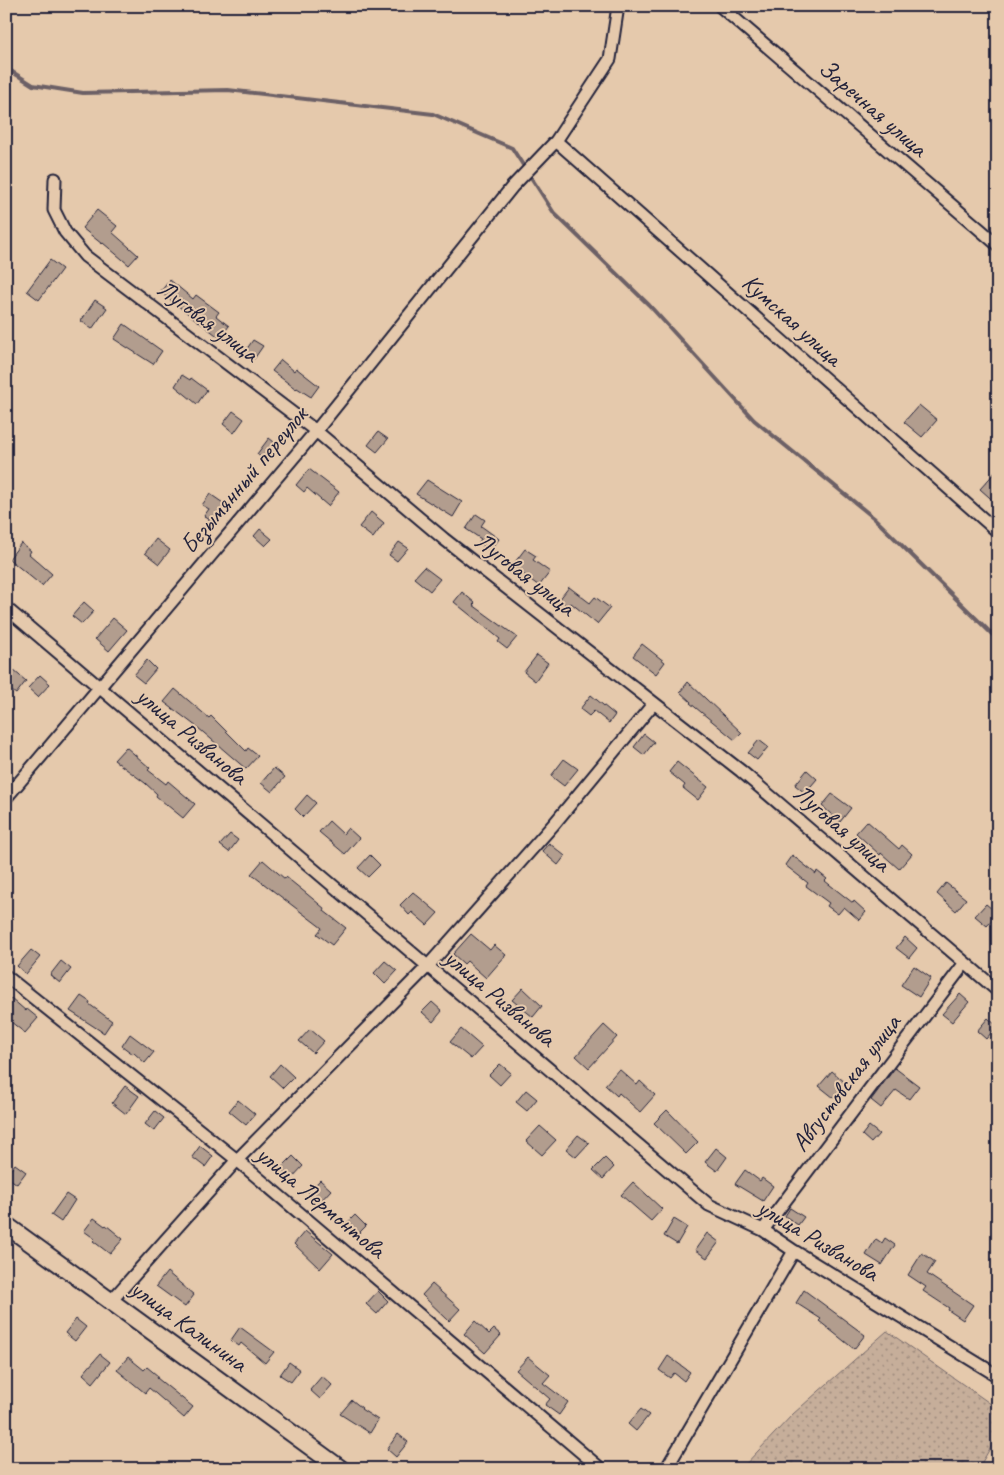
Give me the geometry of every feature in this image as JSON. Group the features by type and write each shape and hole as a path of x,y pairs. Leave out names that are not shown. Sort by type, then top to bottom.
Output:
{"street":[{"name":"Безымянный переулок","path":"6,798 316,431 512,187 556,141 610,59 618,6"},
{"name":"Заречная улица","path":"720,6 998,245"},
{"name":"Кумская улица","path":"556,141 998,532"},
{"name":"Луговая улица","path":"55,179 54,210 65,232 85,256 316,431 444,539 740,771 964,964 998,991"},
{"name":"улица Ризванова","path":"6,608 709,1205 763,1230 998,1376"},
{"path":"112,1300 237,1160 428,966 554,824 654,703"},
{"name":"Августовская улица","path":"763,1230 964,964"},
{"name":"улица Лермонтова","path":"6,976 237,1160 601,1469"},
{"name":"улица Калинина","path":"6,1225 112,1300 342,1469"},
{"path":"666,1469 794,1251"}],"shaded area":[{"path":"887,1331 998,1409 998,1435 978,1469 741,1469 793,1414"}],"building":[{"path":"97,210 117,226 112,232 138,255 129,265 82,228"},
{"path":"50,260 62,269 39,300 27,291"},
{"path":"170,280 193,299 196,295 219,312 216,316 229,326 220,338 160,292"},
{"path":"95,300 107,308 92,329 81,321"},
{"path":"124,324 162,351 153,364 114,339"},
{"path":"253,340 263,346 254,359 244,353"},
{"path":"281,360 294,371 296,368 319,386 311,397 296,389 272,371"},
{"path":"182,375 190,380 191,378 207,390 197,404 175,386"},
{"path":"919,405 937,420 922,437 904,422"},
{"path":"233,411 244,419 234,433 223,424"},
{"path":"378,432 388,439 377,452 368,445"},
{"path":"269,438 279,446 267,462 257,454"},
{"path":"309,469 339,492 328,506 307,488 304,492 296,485"},
{"path":"998,469 998,505 980,489"},
{"path":"427,480 462,502 453,517 416,494"},
{"path":"210,494 226,505 214,523 204,516 209,509 202,505"},
{"path":"371,512 384,523 373,538 359,527"},
{"path":"476,514 485,520 481,526 499,539 490,551 479,543 481,539 466,529"},
{"path":"260,529 272,539 265,546 254,536"},
{"path":"156,539 170,550 159,564 145,553"},
{"path":"399,542 408,548 397,561 389,555"},
{"path":"21,543 31,551 29,554 52,574 42,586 9,559"},
{"path":"525,549 536,556 533,560 550,572 539,586 512,566"},
{"path":"424,567 440,579 430,591 414,578"},
{"path":"569,587 590,603 595,597 610,608 597,624 571,603 568,606 559,600"},
{"path":"462,592 475,603 473,605 517,637 507,649 498,642 500,639 454,602"},
{"path":"84,602 94,611 82,624 72,616"},
{"path":"113,618 127,630 109,651 95,639"},
{"path":"642,644 665,662 656,674 633,656"},
{"path":"537,655 548,663 535,681 524,672"},
{"path":"147,660 156,669 144,683 134,675"},
{"path":"13,670 26,681 16,694 6,687 6,678"},
{"path":"40,675 50,684 38,697 28,688"},
{"path":"688,682 742,733 735,740 690,703 680,692"},
{"path":"175,689 209,718 211,716 246,751 248,748 258,756 246,769 197,727 164,702"},
{"path":"591,695 615,715 609,723 594,711 589,716 580,709"},
{"path":"644,734 654,742 644,755 634,747"},
{"path":"759,740 768,747 757,760 748,753"},
{"path":"126,747 150,768 148,770 166,784 168,781 195,804 183,818 156,796 157,794 145,783 114,760"},
{"path":"564,759 578,769 564,786 551,776"},
{"path":"677,762 708,787 698,800 683,788 685,785 669,772"},
{"path":"274,768 285,777 272,792 261,783"},
{"path":"807,770 817,779 805,793 795,785"},
{"path":"832,794 851,808 840,822 822,806"},
{"path":"307,795 316,803 303,817 295,809"},
{"path":"329,821 343,834 348,828 359,838 345,854 319,832"},
{"path":"867,821 899,849 902,845 912,854 899,869 856,833"},
{"path":"230,834 238,840 229,852 220,845"},
{"path":"549,843 565,856 558,865 542,851"},
{"path":"370,855 380,865 368,877 358,868"},
{"path":"792,855 816,874 817,871 827,879 825,881 853,903 854,901 866,912 859,920 844,907 838,914 827,906 829,903 806,886 808,883 785,865"},
{"path":"263,860 285,879 286,877 307,894 325,909 324,911 346,928 332,945 317,934 322,928 251,874"},
{"path":"946,883 966,899 956,911 937,894"},
{"path":"413,892 438,913 427,925 412,912 409,915 400,905"},
{"path":"986,904 998,914 987,926 975,916"},
{"path":"471,934 490,950 494,945 506,955 486,978 467,961 464,964 453,954"},
{"path":"905,937 917,948 909,958 896,948"},
{"path":"31,950 40,957 26,974 17,966"},
{"path":"61,961 71,969 60,983 50,975"},
{"path":"385,961 397,971 385,984 374,973"},
{"path":"914,966 931,978 919,997 901,985"},
{"path":"523,988 542,1006 533,1017 512,1000"},
{"path":"960,994 969,1002 952,1022 942,1014"},
{"path":"81,996 112,1021 104,1033 70,1011"},
{"path":"11,998 26,1011 27,1009 38,1018 25,1033 6,1018 6,1003"},
{"path":"432,1002 442,1011 433,1022 422,1012"},
{"path":"988,1018 997,1026 986,1039 977,1031"},
{"path":"604,1025 617,1037 589,1068 576,1056"},
{"path":"310,1029 324,1041 313,1053 299,1041"},
{"path":"461,1029 482,1047 471,1059 450,1042"},
{"path":"130,1034 154,1052 145,1063 134,1053 122,1046"},
{"path":"280,1064 294,1077 283,1088 270,1076"},
{"path":"500,1064 511,1073 500,1085 489,1075"},
{"path":"895,1068 919,1086 909,1099 896,1090 881,1108 871,1100"},
{"path":"619,1069 637,1085 640,1081 655,1095 640,1112 619,1093 617,1096 605,1085"},
{"path":"832,1071 847,1084 834,1098 819,1086"},
{"path":"125,1086 139,1096 126,1114 112,1103"},
{"path":"526,1090 537,1099 527,1111 516,1102"},
{"path":"238,1100 255,1114 246,1125 229,1111"},
{"path":"667,1110 698,1142 686,1154 654,1123"},
{"path":"155,1111 164,1118 154,1131 145,1124"},
{"path":"540,1126 556,1140 542,1155 526,1141"},
{"path":"869,1126 879,1134 871,1143 862,1135"},
{"path":"578,1135 589,1143 576,1157 566,1149"},
{"path":"200,1146 213,1156 205,1167 192,1157"},
{"path":"716,1148 727,1157 717,1171 705,1162"},
{"path":"293,1156 303,1166 291,1179 280,1169"},
{"path":"605,1158 614,1167 603,1179 593,1170"},
{"path":"15,1164 26,1172 17,1184 6,1176"},
{"path":"745,1170 760,1181 762,1178 773,1186 763,1201 735,1184"},
{"path":"320,1180 331,1190 319,1203 308,1193"},
{"path":"633,1182 662,1209 651,1221 621,1195"},
{"path":"66,1194 75,1200 61,1222 51,1215"},
{"path":"790,1208 804,1217 798,1225 785,1216"},
{"path":"355,1215 366,1226 354,1238 343,1227"},
{"path":"94,1218 123,1239 110,1254 93,1241 95,1239 84,1231"},
{"path":"674,1219 687,1227 677,1244 664,1236"},
{"path":"305,1231 333,1254 320,1269 294,1244"},
{"path":"707,1233 719,1242 707,1258 695,1250"},
{"path":"885,1238 895,1245 882,1265 866,1255 876,1239 882,1243"},
{"path":"922,1253 935,1262 927,1274 973,1305 963,1320 923,1291 926,1287 908,1275"},
{"path":"167,1272 194,1295 185,1307 156,1286"},
{"path":"432,1284 460,1309 449,1321 422,1295"},
{"path":"804,1290 865,1335 854,1349 819,1321 821,1319 796,1303"},
{"path":"378,1291 388,1301 377,1314 366,1304"},
{"path":"76,1319 86,1327 75,1341 65,1333"},
{"path":"475,1321 489,1334 494,1329 501,1335 485,1353 464,1334"},
{"path":"240,1327 274,1352 265,1363 241,1343 239,1346 231,1340"},
{"path":"100,1354 110,1362 93,1383 83,1374"},
{"path":"668,1356 690,1372 684,1381 674,1373 670,1378 659,1370"},
{"path":"128,1357 144,1370 147,1367 158,1376 157,1378 193,1407 184,1418 149,1388 145,1393 117,1370"},
{"path":"528,1357 550,1375 543,1383 568,1402 559,1415 545,1405 550,1399 516,1370"},
{"path":"289,1362 300,1370 291,1382 280,1375"},
{"path":"322,1376 332,1385 320,1399 310,1390"},
{"path":"352,1400 361,1409 378,1420 370,1433 340,1414"},
{"path":"641,1409 649,1415 636,1431 628,1424"},
{"path":"398,1434 408,1442 396,1457 387,1449"}],"waterway":[{"path":"6,68 33,85 83,93 228,90 433,114 512,148 554,213 649,305 754,420 874,518 998,640"}]}
